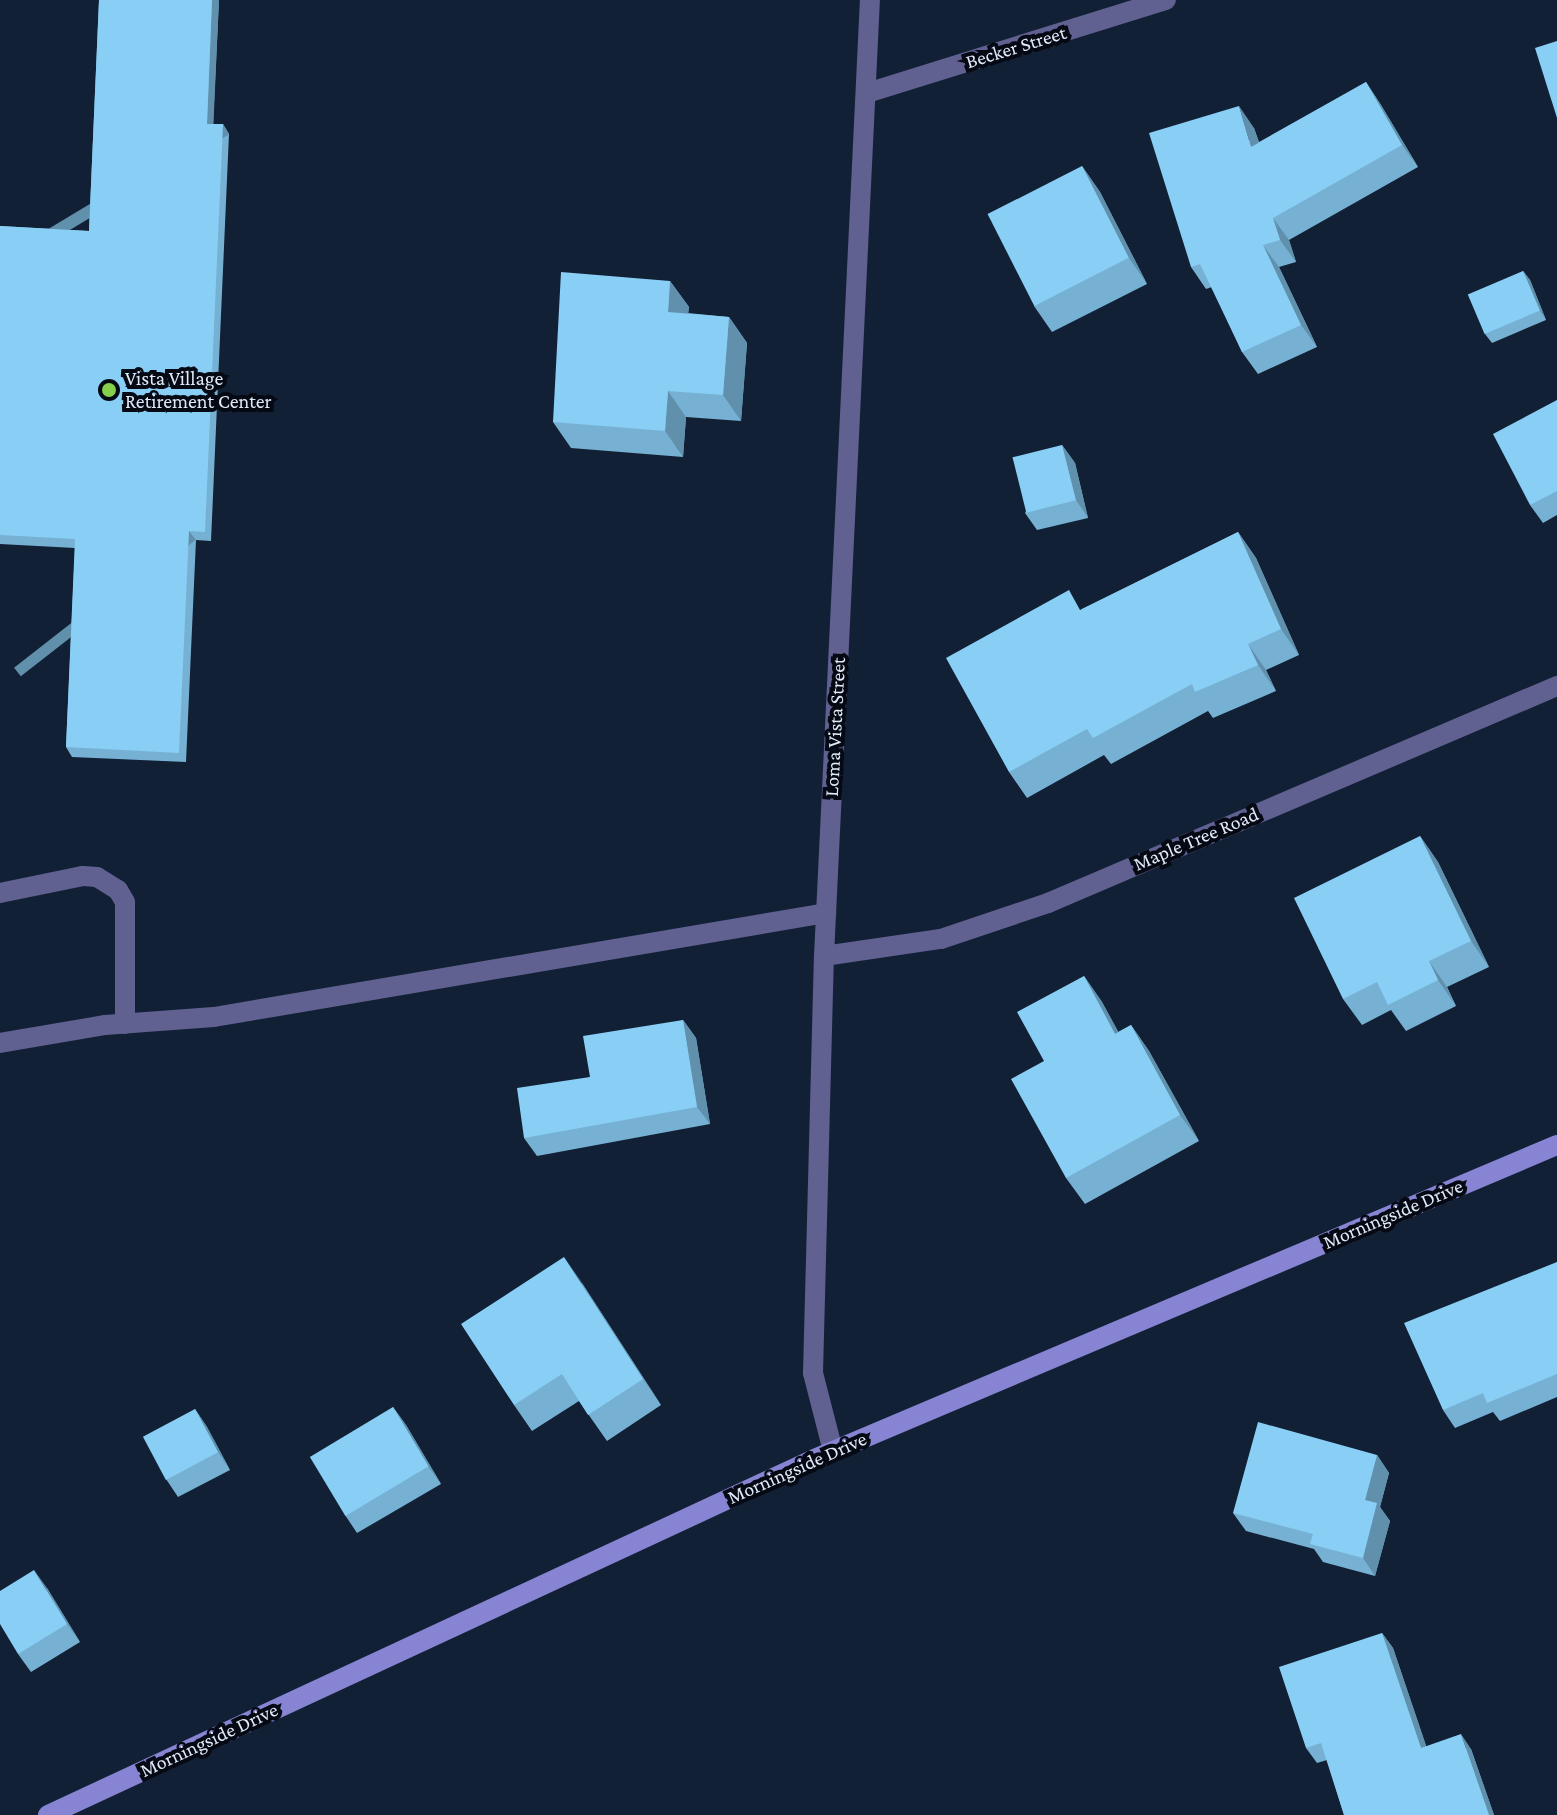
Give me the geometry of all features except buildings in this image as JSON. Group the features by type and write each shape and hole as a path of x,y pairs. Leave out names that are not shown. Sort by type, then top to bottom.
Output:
{"street":[{"name":"Loma Vista Street","path":"833,1451 813,1373 824,956 870,0"},
{"name":"Becker Street","path":"867,93 1166,0"},
{"name":"Maple Tree Road","path":"824,956 941,939 1036,907 1557,686"},
{"path":"0,893 83,876 97,877 118,890 125,902 125,1024"},
{"path":"0,1043 125,1024 214,1017 826,913"},
{"name":"Morningside Drive","path":"48,1815 833,1451 1557,1145"}],"place":[{"name":"Vista Village Retirement Center","path":"109,390"}]}
